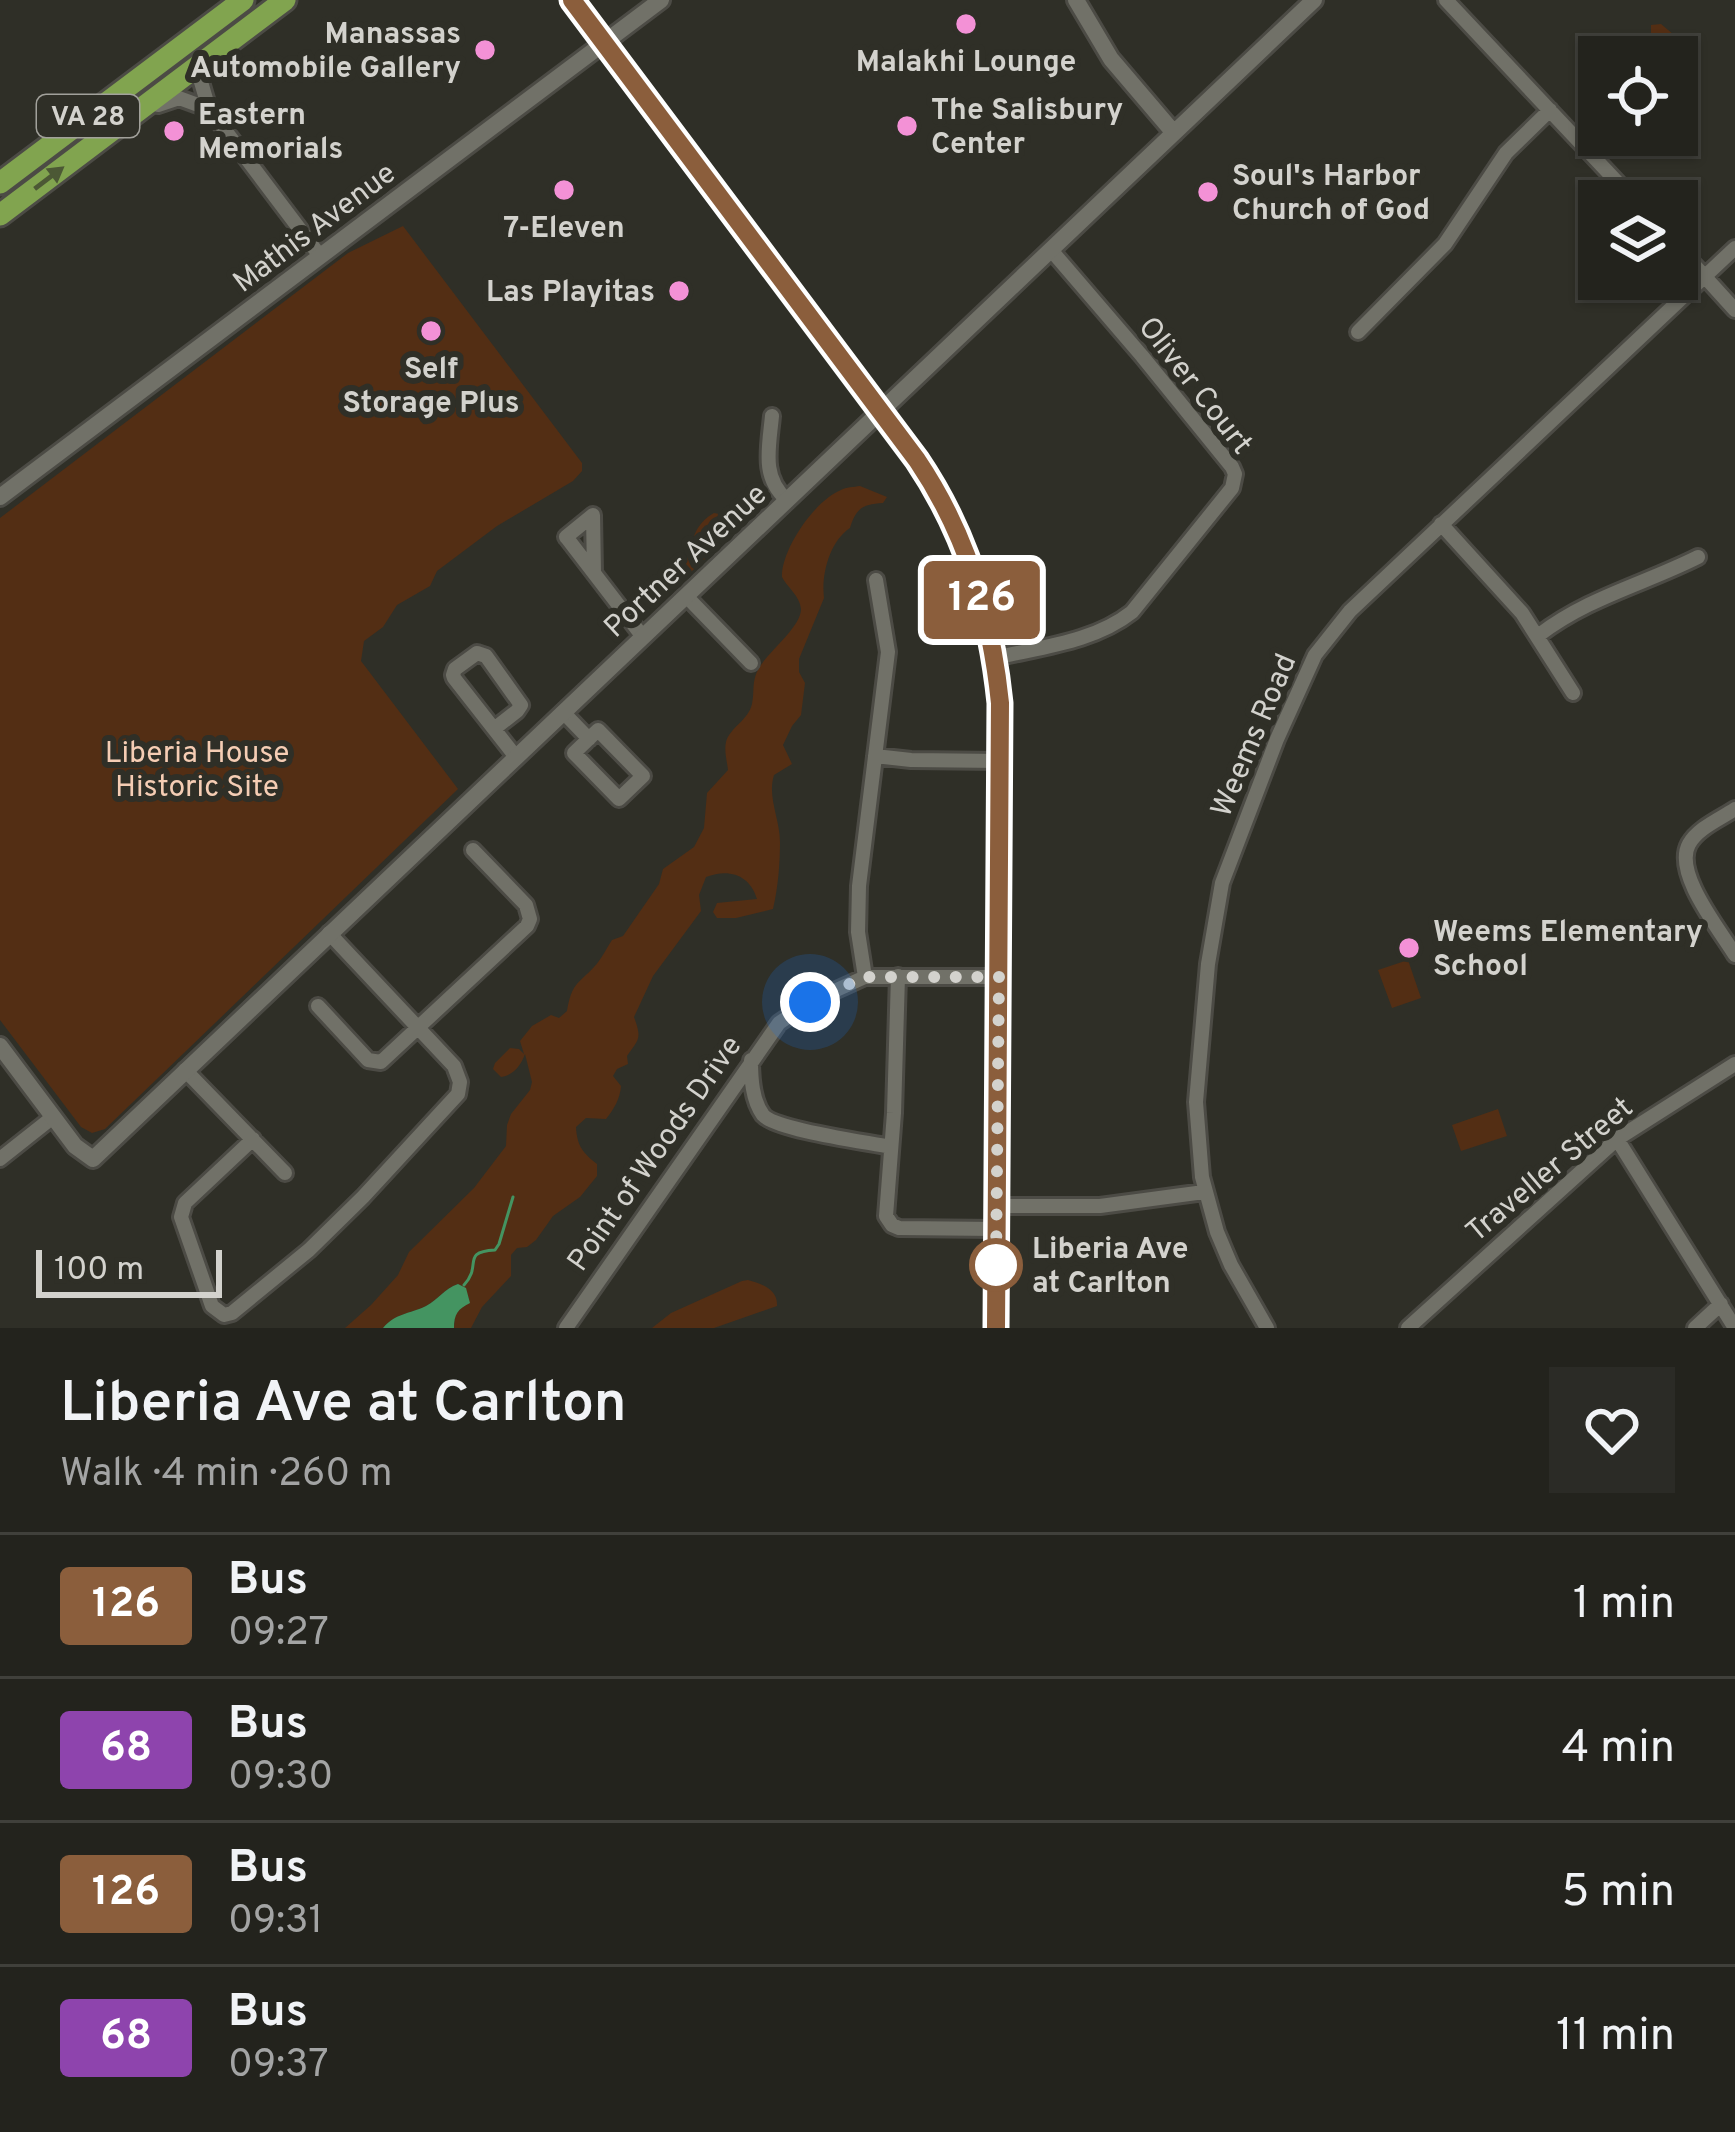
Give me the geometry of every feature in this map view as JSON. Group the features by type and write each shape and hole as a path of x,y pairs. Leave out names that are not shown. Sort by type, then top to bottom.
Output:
{"highway":[{"name":"VA 28","path":"0,183 243,0"},
{"name":"VA 28","path":"0,215 285,0"}],"main road":[{"path":"572,0 932,483 977,581 1000,703 996,1328"}],"street":[{"name":"Mathis Avenue","path":"0,497 661,0"},
{"path":"1076,0 1112,59 1174,134"},
{"name":"Portner Avenue","path":"53,1117 75,1146 93,1159 1314,0"},
{"path":"1446,0 1615,180"},
{"path":"208,58 201,82 209,109 320,256"},
{"path":"135,114 179,98 209,109"},
{"path":"1358,332 1445,244 1506,153 1550,110"},
{"name":"Weems Road","path":"1267,1328 1231,1264 1204,1192 1197,1143 1197,1084 1208,964 1222,883 1283,724 1315,655 1351,611 1735,248"},
{"name":"Oliver Court","path":"995,658 1091,635 1123,619 1234,481 1232,467 1051,250"},
{"path":"1698,268 1735,310"},
{"path":"772,416 768,472 787,500"},
{"path":"1441,524 1539,635 1573,693"},
{"path":"1539,635 1596,599 1698,557"},
{"path":"594,573 643,637"},
{"path":"865,977 858,932 859,886 888,652 876,580"},
{"path":"686,596 751,663"},
{"path":"494,729 518,711 520,702 486,656 477,653 453,675 494,729 516,757"},
{"path":"563,712 589,739"},
{"path":"598,730 643,776 619,799 574,753 589,739 598,730"},
{"path":"875,756 1000,761"},
{"path":"1735,809 1697,834 1685,863 1691,882 1735,955"},
{"path":"317,1006 374,1063 381,1062 529,922 526,905 473,850"},
{"path":"253,1139 181,1210 212,1306 224,1315 309,1250 363,1197 455,1099 460,1082 457,1072 329,934"},
{"path":"898,976 886,1216 899,1228 997,1229"},
{"name":"Point of Woods Drive","path":"566,1328 751,1060 787,1016 865,977 999,977"},
{"path":"0,1046 53,1117 0,1159"},
{"path":"751,1060 756,1102 767,1119 891,1147"},
{"name":"Traveller Street","path":"1408,1328 1617,1139 1735,1064"},
{"path":"185,1070 285,1173"},
{"path":"1617,1139 1735,1328"},
{"path":"997,1206 1100,1206 1204,1192"},
{"path":"1694,1328 1721,1304"}],"green space":[{"path":"1661,24 1675,36 1653,36 1651,25"},
{"name":"Liberia House Historic Site","path":"403,226 582,463 582,471 437,571 430,586 397,605 383,627 364,641 361,661 458,789 105,1129 92,1133 81,1127 0,1020 0,518 348,253"},
{"path":"860,486 887,497 858,512 832,550 824,598 799,659 805,683 801,715 783,745 792,764 774,775 772,783 780,842 773,909 717,918 713,912 717,903 757,899 738,876 706,877 699,895 701,911 653,976 634,1017 638,1038 627,1056 628,1064 613,1076 621,1086 616,1104 606,1119 586,1118 576,1127 582,1148 597,1164 597,1176 580,1197 553,1216 536,1240 511,1255 511,1276 482,1307 471,1328 454,1328 455,1315 469,1299 458,1284 383,1328 345,1328 398,1275 409,1252 474,1188 506,1146 511,1114 532,1082 525,1054 506,1076 493,1069 495,1063 510,1048 524,1054 520,1041 532,1026 567,1011 576,985 612,940 623,936 659,884 663,869 694,847 704,828 707,793 728,770 728,737 750,710 757,673 800,616 798,600 782,577 787,553 821,504 843,489"},
{"path":"714,513 724,515 727,525 709,555 650,606 647,600 678,573 699,526"},
{"path":"1408,960 1421,998 1392,1008 1378,970"},
{"path":"1498,1109 1507,1136 1461,1151 1452,1125"},
{"path":"748,1280 772,1291 777,1306 714,1328 652,1328 671,1313"}],"shaded area":[{"path":"458,1284 466,1288 470,1303 457,1312 454,1328 383,1328 426,1306"}],"waterway":[{"path":"464,1285 475,1257 499,1244 513,1197"}],"bus line":[{"name":"126","path":"572,0 917,460 951,517 977,581 989,625 1000,703 996,1328"}],"place":[{"name":"Malakhi Lounge","path":"966,24"},
{"name":"Manassas Automobile Gallery","path":"485,50"},
{"name":"The Salisbury Center","path":"907,126"},
{"name":"Eastern Memorials","path":"174,131"},
{"name":"7-Eleven","path":"564,190"},
{"name":"Soul's Harbor Church of God","path":"1208,192"},
{"name":"Las Playitas","path":"679,291"},
{"name":"Self Storage Plus","path":"431,331"},
{"name":"Weems Elementary School","path":"1409,948"},
{"name":"Liberia Ave at Carlton","path":"996,1265"}],"route":[{"path":"810,1002 865,977 999,977 996,1265"}]}
